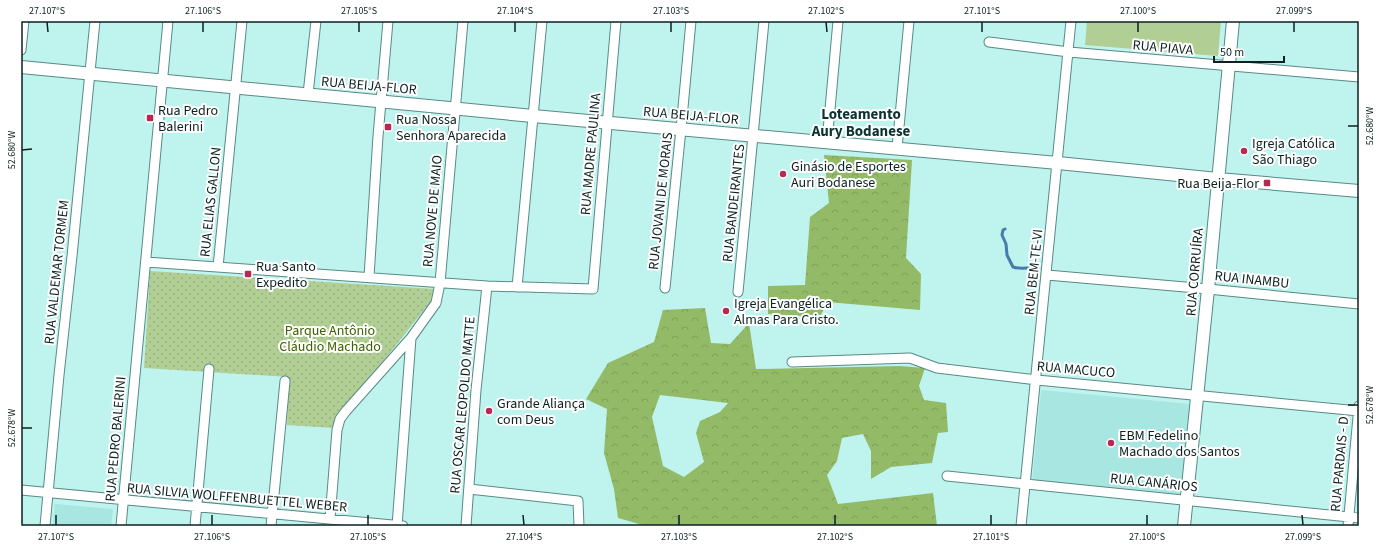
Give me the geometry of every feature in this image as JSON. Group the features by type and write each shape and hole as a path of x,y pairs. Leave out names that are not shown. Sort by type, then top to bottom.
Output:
{"street":[{"path":"21,50 24,21"},
{"name":"RUA VALDEMAR TORMEM","path":"45,526 95,21"},
{"name":"RUA PEDRO BALERINI","path":"121,526 168,21"},
{"name":"RUA ELIAS GALLON","path":"218,267 242,21"},
{"path":"308,94 316,21"},
{"path":"369,277 388,21"},
{"name":"RUA NOVE DE MAIO","path":"330,519 337,430 340,419 411,338 436,303 440,283 463,21"},
{"path":"146,262 517,287 542,21"},
{"name":"RUA MADRE PAULINA","path":"517,287 592,289 616,21"},
{"name":"RUA JOVANI DE MORAIS","path":"665,288 691,21"},
{"name":"RUA BANDEIRANTES","path":"738,292 764,21"},
{"path":"827,142 838,21"},
{"path":"897,148 909,21"},
{"name":"RUA BEM-TE-VI","path":"1021,526 1037,380 1071,21"},
{"name":"RUA CORRUÍRA","path":"1184,526 1198,395 1233,21"},
{"name":"RUA PIAVA","path":"989,42 1069,52 1359,77"},
{"name":"RUA BEIJA-FLOR","path":"21,67 533,116 1359,191"},
{"name":"RUA INAMBU","path":"1047,275 1359,304"},
{"name":"RUA OSCAR LEOPOLDO MATTE","path":"466,526 476,390 487,286"},
{"path":"397,526 411,338"},
{"name":"RUA MACUCO","path":"792,362 910,358 937,368 1037,380 1359,409"},
{"path":"195,526 209,369"},
{"path":"271,526 285,381"},
{"name":"RUA PARDAIS - D","path":"1348,521 1359,409"},
{"name":"RUA CANÁRIOS","path":"947,476 1186,499 1348,521 1359,518"},
{"path":"469,489 578,501 579,526"},
{"name":"RUA SILVIA WOLFFENBUETTEL WEBER","path":"21,490 330,519 340,523 403,526"}],"shaded area":[{"name":"EBM Fedelino Machado dos Santos","path":"1041,390 1190,404 1181,496 1032,482"},
{"path":"55,504 113,509 111,526 53,526"}],"green space":[{"path":"1087,21 1221,21 1218,56 1085,45"},
{"path":"824,155 912,160 906,258 921,274 920,310 827,302 820,317 768,314 768,286 805,285 810,217 829,203"},
{"name":"Parque Antônio Cláudio Machado","path":"150,271 435,289 435,296 335,422 334,428 287,425 289,377 144,368"},
{"path":"705,308 711,343 730,344 749,323 756,369 900,366 925,368 919,386 924,400 946,403 948,432 938,433 932,463 891,467 871,479 871,451 863,434 842,438 837,461 827,475 838,504 933,493 937,526 646,526 618,518 614,489 604,453 607,409 586,399 608,363 654,342 663,310","holes":["660,395 728,403 720,412 700,421 696,433 704,462 684,477 663,466 652,417"]}],"waterway":[{"path":"1005,229 1003,230 1002,235 1006,244 1007,255 1013,267 1038,269"}],"place":[{"name":"Rua Pedro Balerini","path":"150,118"},
{"name":"Rua Nossa Senhora Aparecida","path":"388,127"},
{"name":"Igreja Católica São Thiago","path":"1244,151"},
{"name":"Ginásio de Esportes Auri Bodanese","path":"783,174"},
{"name":"Rua Beija-Flor","path":"1267,183"},
{"name":"Rua Santo Expedito","path":"248,274"},
{"name":"Igreja Evangélica Almas Para Cristo.","path":"726,311"},
{"name":"Grande Aliança com Deus","path":"489,411"},
{"name":"EBM Fedelino Machado dos Santos","path":"1111,443"}],"district":[{"name":"Loteamento Aury Bodanese","path":"861,122"}]}
